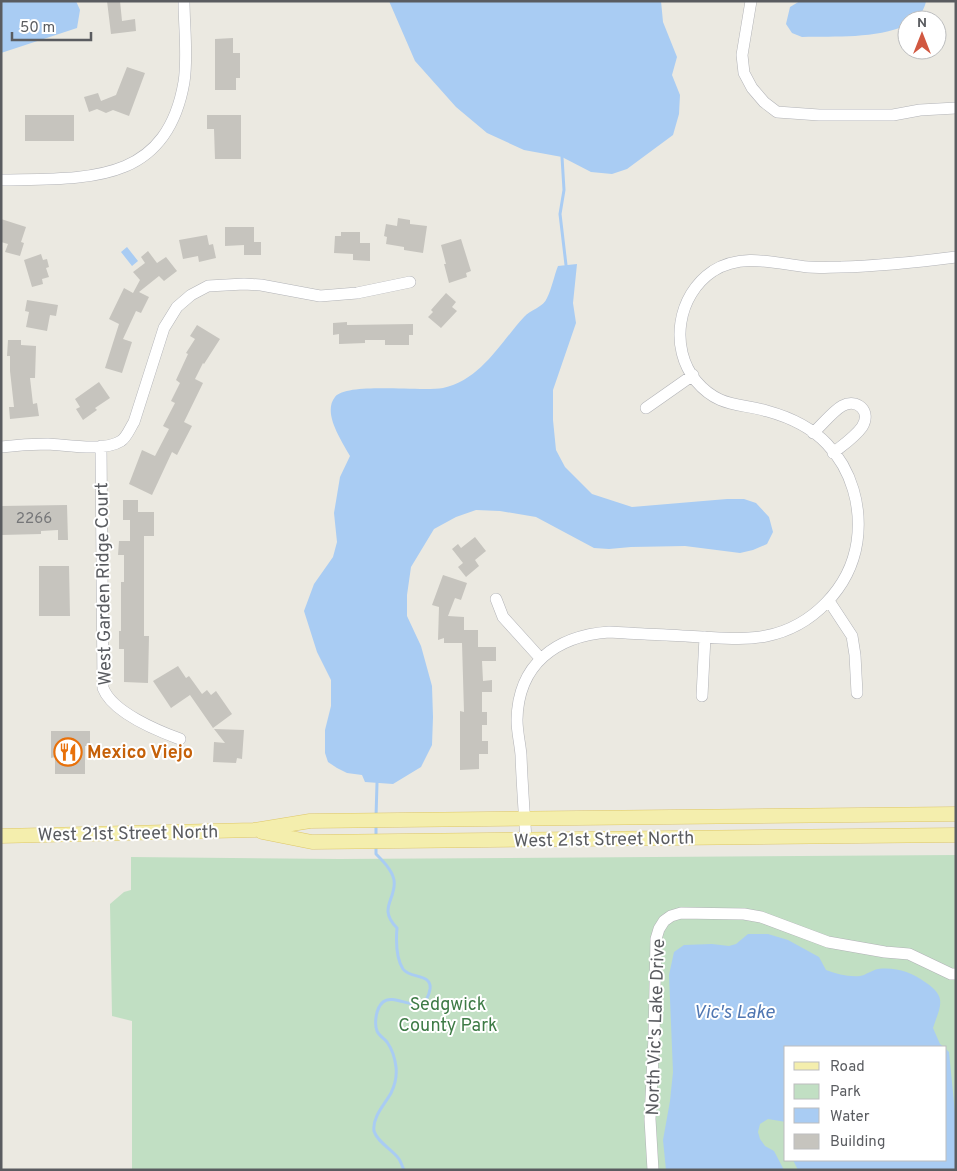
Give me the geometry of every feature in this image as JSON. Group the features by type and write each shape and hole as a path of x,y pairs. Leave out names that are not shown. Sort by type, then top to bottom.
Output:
{"main road":[{"name":"West 21st Street North","path":"1,836 254,830 310,821 343,820 956,814"},
{"name":"West 21st Street North","path":"254,830 312,842 956,835"}],"street":[{"path":"1,180 97,175 117,170 140,158 156,146 171,126 178,107 184,80 184,1"},
{"path":"751,1 742,55 744,73 752,88 764,102 777,112 819,115 893,115 920,110 956,108"},
{"path":"526,839 517,720 525,681 529,672 541,659 572,639 591,634 609,632 740,639 780,632 809,616 829,601 841,586 856,548 859,525 857,502 851,482 841,463 827,444 806,427 784,416 764,410 725,403 697,382 692,375 685,364 680,344 681,321 688,299 701,282 714,271 734,263 751,260 784,262 808,267 840,267 903,265 956,257"},
{"path":"1,447 47,444 90,447 121,441 134,422 164,328 177,308 191,295 208,286 261,285 320,296 358,293 410,282"},
{"path":"646,408 692,375"},
{"path":"813,433 842,406 855,403 862,406 866,412 864,425 834,453"},
{"name":"West Garden Ridge Court","path":"100,446 103,688 106,697 123,710 157,730 180,739"},
{"path":"496,599 503,617 541,659"},
{"path":"829,601 852,636 857,693"},
{"path":"702,696 705,637"},
{"name":"North Vic's Lake Drive","path":"653,1170 650,1119 656,939 664,921 671,916 681,912 705,912 761,917 828,942 885,952 909,954 951,974 956,974"}],"green space":[{"name":"Sedgwick County Park","path":"956,855 956,1170 132,1170 132,1021 112,1016 110,904 124,892 131,890 131,857 339,859"}],"water":[{"path":"1,1 76,1 80,10 77,28 1,53"},
{"path":"389,1 661,1 663,22 677,57 672,75 680,95 679,114 673,135 627,169 612,174 591,172 562,157 524,150 487,133 456,107 415,61"},
{"path":"800,1 926,1 922,10 897,10 897,28 882,33 855,36 802,37 792,33 786,24 790,7"},
{"path":"127,247 138,261 132,266 121,252"},
{"path":"577,264 573,303 576,323 553,390 556,450 565,467 592,494 632,507 744,499 756,503 769,517 773,532 767,544 740,553 685,546 594,548 536,517 500,511 476,510 456,517 434,529 411,567 407,595 407,616 421,646 432,686 432,745 421,767 393,784 365,782 362,775 347,773 328,762 325,753 325,730 331,706 331,680 317,652 304,611 314,584 333,557 337,542 334,513 340,477 350,456 338,435 332,419 332,404 335,397 342,392 354,390 433,389 456,384 479,369 524,317 545,301 558,266"},
{"name":"Vic's Lake","path":"748,934 768,934 788,940 819,957 826,970 838,974 860,976 878,969 891,969 903,971 920,978 937,992 939,997 940,1008 933,1028 943,1046 784,1046 784,1122 768,1119 760,1124 758,1132 765,1146 774,1151 784,1170 666,1170 663,1140 673,1072 669,975 674,952 684,945 712,944 729,946 736,944"},
{"path":"947,1050 949,1052 955,1113 956,1170 798,1170 794,1161 947,1161"}],"building":[{"path":"107,1 120,1 122,21 135,19 136,31 111,34"},
{"path":"233,38 233,53 240,53 240,78 236,78 236,90 215,90 215,39"},
{"path":"127,67 145,73 129,116 113,110 106,113 97,109 89,112 84,97 98,93 101,101 116,95"},
{"path":"25,115 74,115 74,141 25,141"},
{"path":"207,115 241,115 241,159 215,159 214,129 207,129"},
{"path":"398,218 410,220 410,224 427,226 423,253 404,250 404,247 386,244 387,237 384,236 386,224 397,226"},
{"path":"1,219 26,227 21,242 24,243 20,256 5,252 8,244 1,242"},
{"path":"225,227 254,227 254,242 261,242 261,255 244,255 244,245 225,246"},
{"path":"341,232 360,232 360,243 370,243 370,261 353,260 353,254 334,253 335,236 341,236"},
{"path":"207,235 209,245 213,244 216,258 199,262 198,256 183,259 179,240"},
{"path":"461,239 471,271 466,273 467,277 449,283 441,245"},
{"path":"148,251 157,263 166,257 177,271 164,281 159,276 139,292 149,297 141,313 136,311 123,339 132,342 122,373 105,368 119,324 109,319 124,288 133,293 140,280 133,272 145,263 141,257"},
{"path":"41,254 43,260 47,259 49,267 46,268 49,277 42,279 43,284 32,287 24,260"},
{"path":"446,293 456,302 452,307 457,311 441,328 428,317 433,312 431,310"},
{"path":"27,300 58,305 56,316 50,315 47,331 26,327 29,312 25,311"},
{"path":"347,322 347,325 413,324 413,335 409,335 409,345 385,345 385,340 365,340 365,343 339,344 339,334 333,335 333,323"},
{"path":"197,325 220,339 203,363 195,379 203,383 184,422 192,426 177,455 172,452 152,495 129,484 142,450 155,456 169,429 163,426 175,403 171,401 180,383 176,380 188,354 186,353 195,339 190,336"},
{"path":"8,340 21,340 21,345 36,346 35,378 30,378 33,404 37,403 39,416 10,419 9,407 14,407 10,356 7,356"},
{"path":"99,382 110,398 95,408 97,410 83,420 76,409 80,407 75,399"},
{"path":"123,500 138,500 138,512 154,512 154,536 144,536 144,636 149,636 148,683 124,682 124,649 119,649 121,582 124,582 124,555 118,555 119,541 130,541 130,520 123,520"},
{"path":"67,505 68,540 58,540 58,530 41,531 41,534 1,535 1,506"},
{"path":"475,537 486,551 475,560 479,566 466,577 458,567 463,563 452,549 458,544 461,548"},
{"path":"39,566 69,566 70,616 39,616"},
{"path":"443,575 467,583 461,600 455,598 448,616 464,617 464,630 478,630 478,647 496,647 496,661 482,661 483,681 492,680 492,692 482,692 482,712 487,712 487,725 482,725 482,741 488,741 488,754 479,754 479,769 460,770 460,711 464,712 462,643 444,643 444,638 438,640 439,607 432,605"},
{"path":"178,666 186,678 189,676 202,694 207,690 211,695 216,691 232,714 213,728 190,695 171,708 153,681"},
{"path":"214,729 244,730 242,759 237,758 236,763 213,762 214,742 225,743"},
{"name":"Mexico Viejo","path":"51,731 90,731 90,746 85,746 85,774 55,774 55,757 51,758"}],"waterway":[{"path":"562,157 564,190 560,214 566,265"},
{"path":"376,817 377,783"},
{"path":"376,823 376,837"},
{"path":"376,846 376,854 389,869 394,880 393,893 388,909 391,921 397,928 399,960 406,972 424,978 430,984 427,998 422,1003 416,1004 389,1000 383,1002 376,1016 377,1031 387,1042 393,1054 396,1074 392,1090 375,1121 374,1131 378,1139 399,1159 404,1170"}],"place":[{"name":"Mexico Viejo","path":"68,752"}]}
